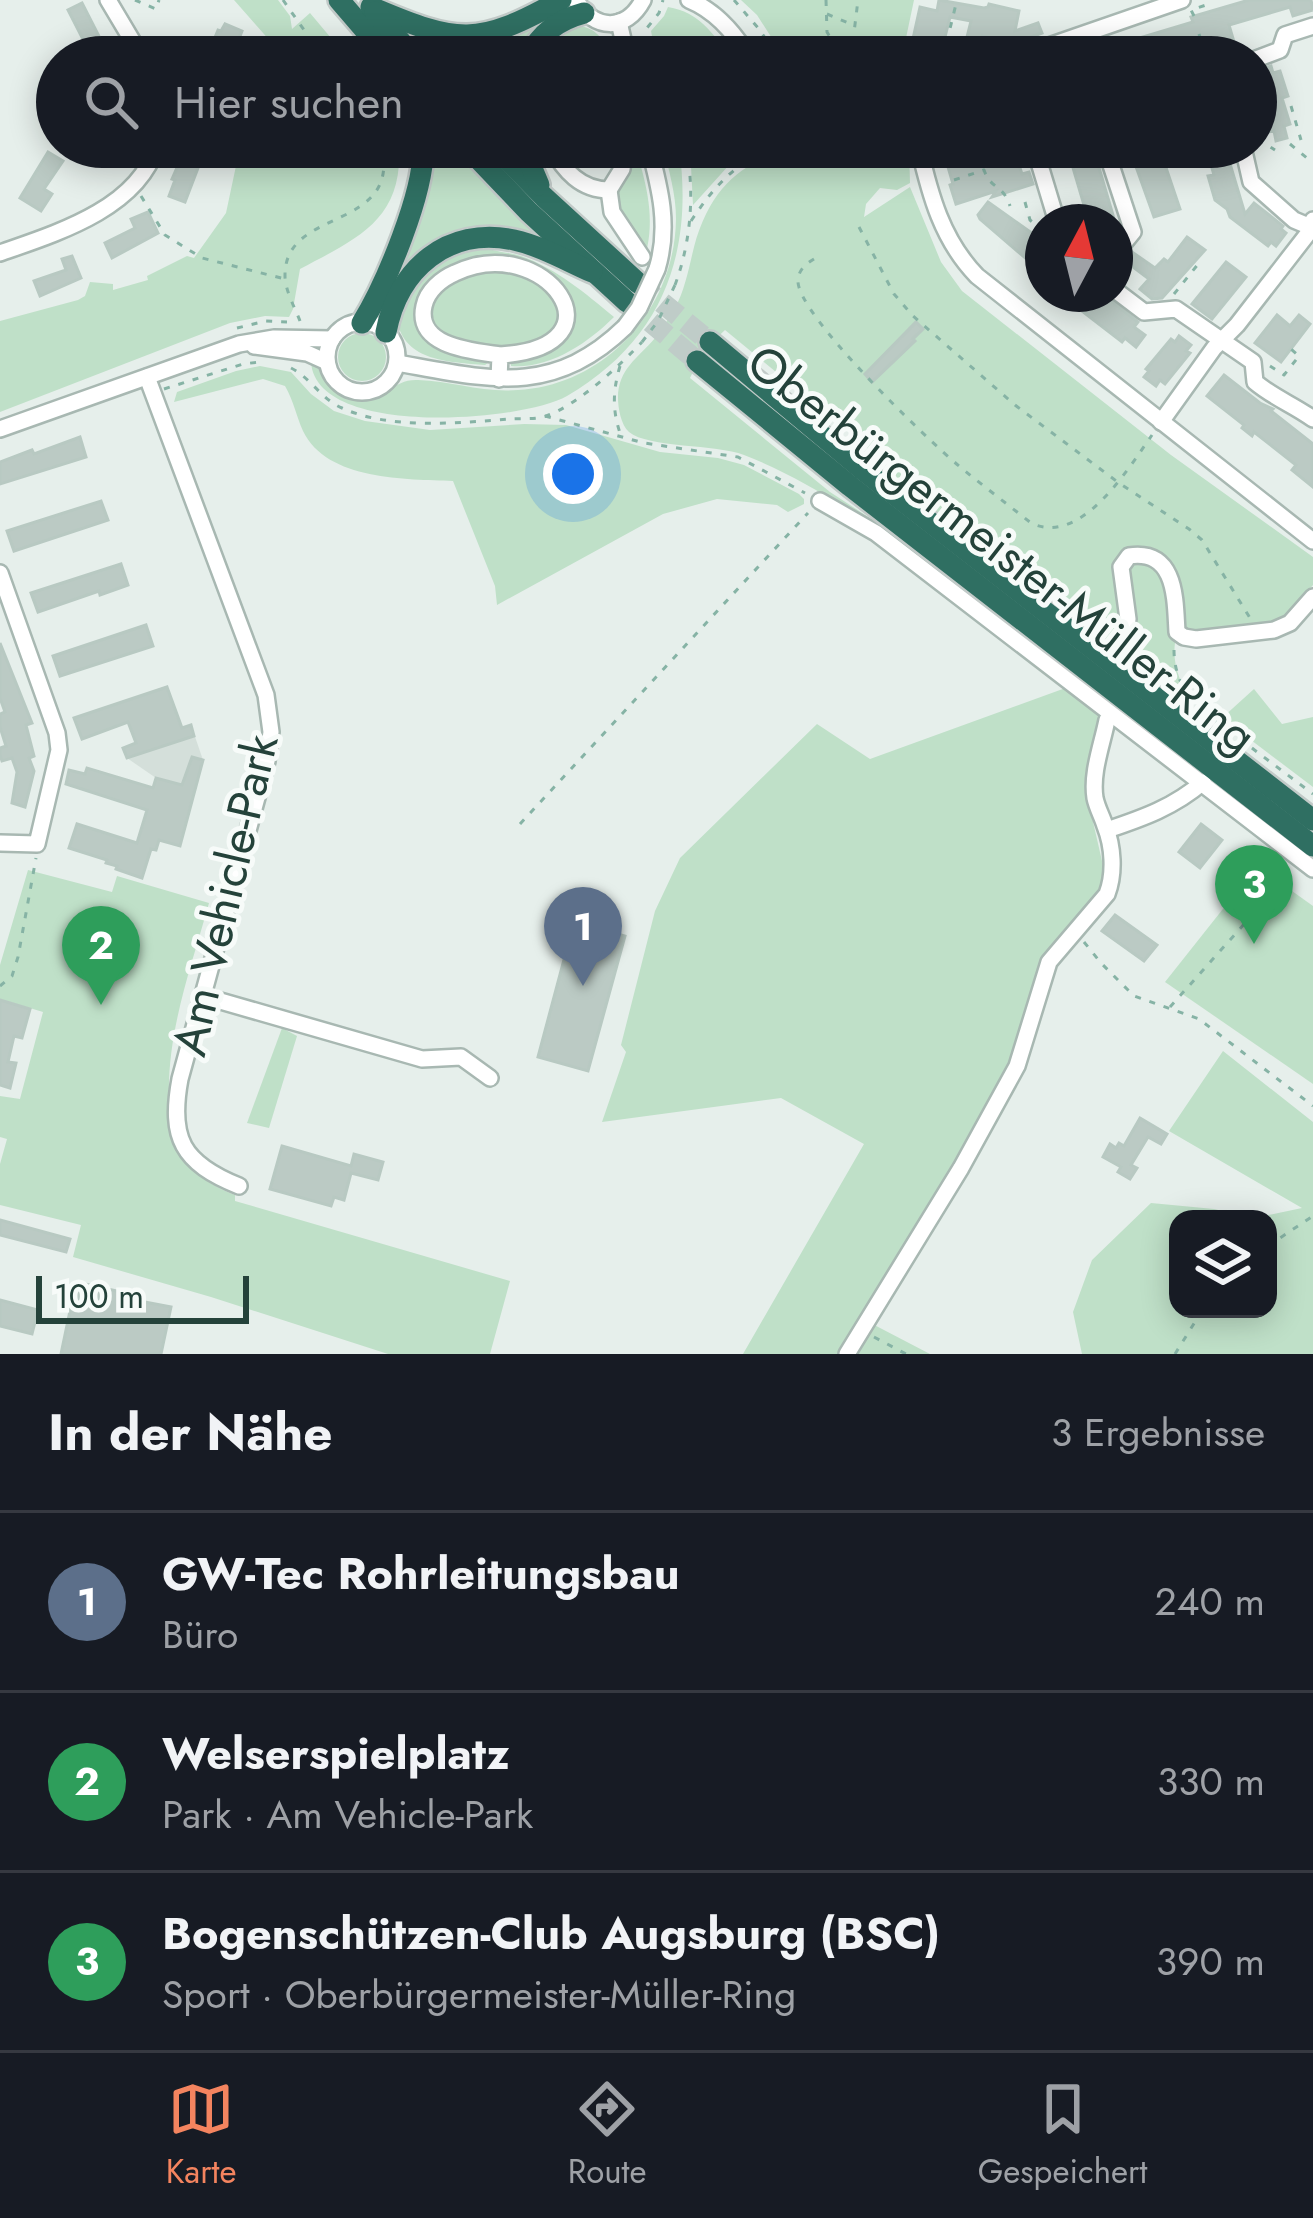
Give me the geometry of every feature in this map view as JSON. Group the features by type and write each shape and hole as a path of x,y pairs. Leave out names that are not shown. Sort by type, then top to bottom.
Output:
{"highway":[{"path":"339,0 370,36"},
{"path":"368,3 421,28 463,36 507,27 561,0"},
{"path":"368,3 396,36"},
{"path":"543,36 580,6"},
{"path":"362,322 384,279 422,168"},
{"path":"488,168 592,272"},
{"path":"516,168 641,285"},
{"path":"532,168 544,197"},
{"path":"386,332 394,301 408,277 430,256 455,243 485,238 517,241 592,272 641,285"},
{"name":"Oberbürgermeister-Müller-Ring","path":"1313,820 704,351 850,486 1313,846"}],"street":[{"path":"108,0 129,36"},
{"path":"580,6 598,22 619,22 631,16 643,0"},
{"path":"689,0 713,13 734,36"},
{"path":"1078,36 1182,0"},
{"path":"619,22 622,36"},
{"path":"1277,51 1285,34 1313,26"},
{"path":"0,253 85,220 134,184 147,168"},
{"path":"567,168 591,188 609,190"},
{"path":"622,168 609,190 612,212 642,257"},
{"path":"397,363 499,379 535,377 598,351 639,308 641,285 662,253 664,225 655,168"},
{"path":"926,168 938,215 962,261 1001,297 1313,541"},
{"path":"1041,168 1052,204"},
{"path":"1112,168 1124,204"},
{"path":"1161,422 1313,225 1294,220 1251,182 1248,168"},
{"path":"496,264 523,268 555,287 566,309 560,333 542,347 500,355 453,346 430,333 424,304 437,284 469,267 496,264"},
{"path":"1133,304 1144,312 1176,309 1252,362 1256,382 1276,400 1290,402 1313,419"},
{"path":"362,322 386,332 397,363 383,386 362,392 334,379 327,362 332,339 347,326 362,322"},
{"path":"0,429 85,398 151,385 239,344 274,338 332,339"},
{"path":"239,344 307,353 327,362"},
{"path":"499,379 500,355"},
{"name":"Am Vehicle-Park","path":"151,385 266,695 271,733 181,1079 175,1118 191,1157 238,1186"},
{"path":"820,501 876,533 1313,869"},
{"path":"1121,658 1128,619 1121,567 1129,556 1153,559 1171,579 1178,602 1178,632 1184,637 1274,630 1290,623 1313,597"},
{"path":"0,573 57,733 58,750 37,844 0,843"},
{"path":"847,1354 961,1168 1017,1066 1049,962 1112,882 1107,830 1094,792 1107,720"},
{"path":"1107,830 1152,815 1202,782"},
{"path":"203,996 422,1059 461,1057 490,1078"}],"path":[{"path":"135,0 156,9 160,0"},
{"path":"283,0 308,36"},
{"path":"648,36 647,28 663,0"},
{"path":"734,0 764,36"},
{"path":"826,0 829,36"},
{"path":"852,36 858,0"},
{"path":"949,36 957,0"},
{"path":"1194,16 1191,10 1205,5"},
{"path":"824,13 853,25"},
{"path":"1291,106 1301,140"},
{"path":"1290,144 1313,163"},
{"path":"300,323 285,279 289,255 295,244 367,203 379,190 383,168"},
{"path":"545,416 620,365 658,321 684,261 690,223 687,168"},
{"path":"690,223 710,192 735,168"},
{"path":"953,180 984,170 987,180 1006,192 1010,206"},
{"path":"134,184 165,236 202,257 285,279"},
{"path":"859,227 894,294 914,316 1015,405 1202,540 1257,632"},
{"path":"814,259 802,267 797,283 807,307 857,365 955,463 1031,523 1058,529 1093,507 1119,483 1161,422"},
{"path":"1176,309 1170,300 1199,262"},
{"path":"1254,370 1271,366 1284,375 1300,356 1292,349"},
{"path":"151,385 273,362"},
{"path":"287,365 337,406 370,416 434,424 545,416 664,447 739,458 820,501 520,824"},
{"path":"620,365 614,388 620,435"},
{"path":"1178,632 1174,665 1192,702 1313,794"},
{"path":"0,986 12,976 18,957 37,844"},
{"path":"1168,1008 1246,922"},
{"path":"1076,930 1134,996 1199,1019 1313,1106"},
{"path":"1277,1240 1313,1216"},
{"path":"1175,1354 1197,1318"},
{"path":"862,1331 893,1351 907,1354"}],"shaded area":[{"path":"191,725 203,760 180,846 141,830 156,778 127,758 123,748"}],"green space":[{"path":"234,0 278,0 290,16 292,29 310,13 329,36 266,36"},
{"path":"741,0 914,0 906,36 770,36"},
{"path":"567,5 572,9 542,36 506,36"},
{"path":"668,7 679,10 714,36 652,36"},
{"path":"573,27 591,29 599,36 558,36"},
{"path":"236,168 398,168 393,193 372,224 300,269 289,317 230,323 0,412 0,321 78,300 85,296 90,282 113,284 113,290 148,280 147,276 187,256 194,258 226,213"},
{"path":"423,168 476,168 540,239 462,234 376,314"},
{"path":"625,168 641,168 649,203 646,253 621,216 619,188"},
{"path":"668,168 681,168 681,223 665,290 649,321 627,348 567,396 508,412 424,417 347,403 322,386 311,362 337,391 364,400 408,381 518,390 580,374 630,336 663,282 676,219"},
{"path":"691,168 726,168 693,205"},
{"path":"747,168 910,168 910,183 897,190 880,188 866,204 864,217 910,187 941,262 962,291 1171,455 1313,557 1313,585 1285,617 1270,623 1251,624 1229,635 1177,633 1177,669 1192,702 905,487 860,441 725,330 703,351 690,378 830,492 899,537 982,606 868,523 776,469 744,455 629,432 620,416 621,379 675,308 708,210 727,183"},
{"path":"483,247 547,268 614,317 567,352 540,363 511,366 511,359 534,355 571,311 567,295 519,269 489,260 474,261 439,275 421,328 489,362 458,363 419,352 401,334 397,320 420,275 454,253"},
{"path":"480,271 516,273 532,280 559,304 560,323 530,341 495,348 443,334 430,323 438,292"},
{"path":"362,333 379,340 386,357 379,374 362,381 345,374 338,357 345,340"},
{"path":"260,366 291,372 334,411 365,421 430,430 566,425 660,452 744,465 799,494 804,504 788,512 777,505 717,499 663,514 497,605 495,586 453,481 370,474 330,460 303,431 285,386 263,379 174,402 177,392"},
{"path":"1071,686 1106,713 1085,787 1105,874 1102,884 1063,944 969,1140 859,1317 930,1354 743,1354 864,1144 781,1098 602,1122 626,1052 621,1045 655,911 680,858 817,724 870,759"},
{"path":"1254,689 1282,724 1313,717 1313,787 1222,718"},
{"path":"1257,866 1313,906 1313,1084 1165,982"},
{"path":"28,870 112,892 117,876 209,903 170,1060 170,1128 178,1152 199,1175 235,1195 235,1201 510,1281 490,1354 388,1354 73,1257 81,1225 0,1205 0,1164 7,1139 0,1137 0,1096 20,1099 43,1012 0,999 0,965"},
{"path":"282,1028 297,1036 269,1128 247,1123"},
{"path":"1223,1051 1313,1122 1313,1354 1082,1354 1073,1312 1092,1260 1151,1203 1218,1210 1169,1210 1169,1318 1277,1318 1277,1213 1302,1208 1169,1131"}],"building":[{"path":"939,0 984,8 989,4 1019,11 1015,31 1038,23 1042,33 967,36 971,21 950,17 945,36 914,36 920,7 937,11"},
{"path":"1249,0 1311,0 1313,10 1293,16 1290,7 1229,25 1232,36 1146,36 1193,22 1191,17"},
{"path":"82,3 99,36 81,36 68,10"},
{"path":"225,24 242,31 240,36 216,36"},
{"path":"1280,71 1288,96 1282,98 1290,124 1284,126 1287,138 1277,141"},
{"path":"38,168 58,168 44,189 52,194 41,211 20,198"},
{"path":"177,168 198,168 185,202 169,196"},
{"path":"948,168 1020,168 1022,174 1029,172 1033,184 956,204"},
{"path":"1073,168 1099,168 1110,204 1084,204"},
{"path":"1136,168 1166,168 1180,209 1154,217"},
{"path":"1212,168 1231,168 1245,214 1254,203 1283,226 1286,233 1276,246 1271,242 1268,246 1215,200 1208,176 1214,175"},
{"path":"988,202 1025,228 1025,258 980,219"},
{"path":"148,212 158,233 112,258 105,243 135,228 131,219"},
{"path":"1187,237 1205,250 1162,298 1152,299 1140,289 1149,279 1133,267 1133,253 1155,268 1164,259 1168,262"},
{"path":"72,256 81,278 40,296 34,281 66,270 62,259"},
{"path":"1226,262 1246,277 1212,319 1192,304"},
{"path":"1083,312 1126,312 1145,335 1136,347 1125,338 1122,342"},
{"path":"1277,315 1290,326 1299,315 1310,324 1281,362 1255,343"},
{"path":"916,322 923,329 915,341 872,382 865,374"},
{"path":"1179,336 1191,345 1186,351 1190,353 1165,384 1160,380 1156,386 1144,377 1146,369"},
{"path":"1224,375 1313,444 1313,487 1292,470 1296,465 1254,432 1252,436 1207,396"},
{"path":"80,437 86,457 0,484 0,462"},
{"path":"101,501 108,520 14,551 7,531"},
{"path":"121,564 128,585 38,612 31,593"},
{"path":"146,625 153,646 60,676 53,656"},
{"path":"0,643 32,723 26,725 34,771 25,807 12,803 17,772 12,758 2,761 0,755 0,748 6,746 0,727 0,714 5,712 0,698"},
{"path":"167,687 182,728 191,725 194,736 127,758 123,748 136,743 128,722 82,739 74,718"},
{"path":"192,757 203,760 180,846 159,840 156,850 151,849 142,878 69,848 77,824 137,843 147,810 66,784 69,770 85,774 87,768 153,788 156,778 182,785"},
{"path":"1201,824 1222,840 1200,868 1179,852"},
{"path":"1115,915 1157,945 1144,961 1102,931"},
{"path":"574,922 625,936 588,1071 538,1057"},
{"path":"0,1000 30,1009 22,1038 14,1036 8,1062 16,1063 10,1088 0,1085"},
{"path":"1140,1118 1167,1134 1161,1144 1148,1137 1131,1165 1137,1168 1130,1179 1118,1172 1121,1167 1103,1157 1110,1144 1124,1146"},
{"path":"282,1146 351,1166 354,1154 383,1162 378,1180 351,1173 344,1200 334,1197 331,1206 270,1189"},
{"path":"0,1220 70,1239 66,1252 0,1235"},
{"path":"76,1282 171,1307 161,1354 61,1354"},
{"path":"0,1300 38,1310 32,1334 0,1326"}],"tunnel":[{"path":"638,283 710,342"},
{"path":"627,302 697,361"}],"place":[{"name":"Bogenschützen-Club Augsburg (BSC)","path":"1254,944"},
{"name":"GW-Tec Rohrleitungsbau","path":"583,986"},
{"name":"Welserspielplatz","path":"101,1005"}]}
